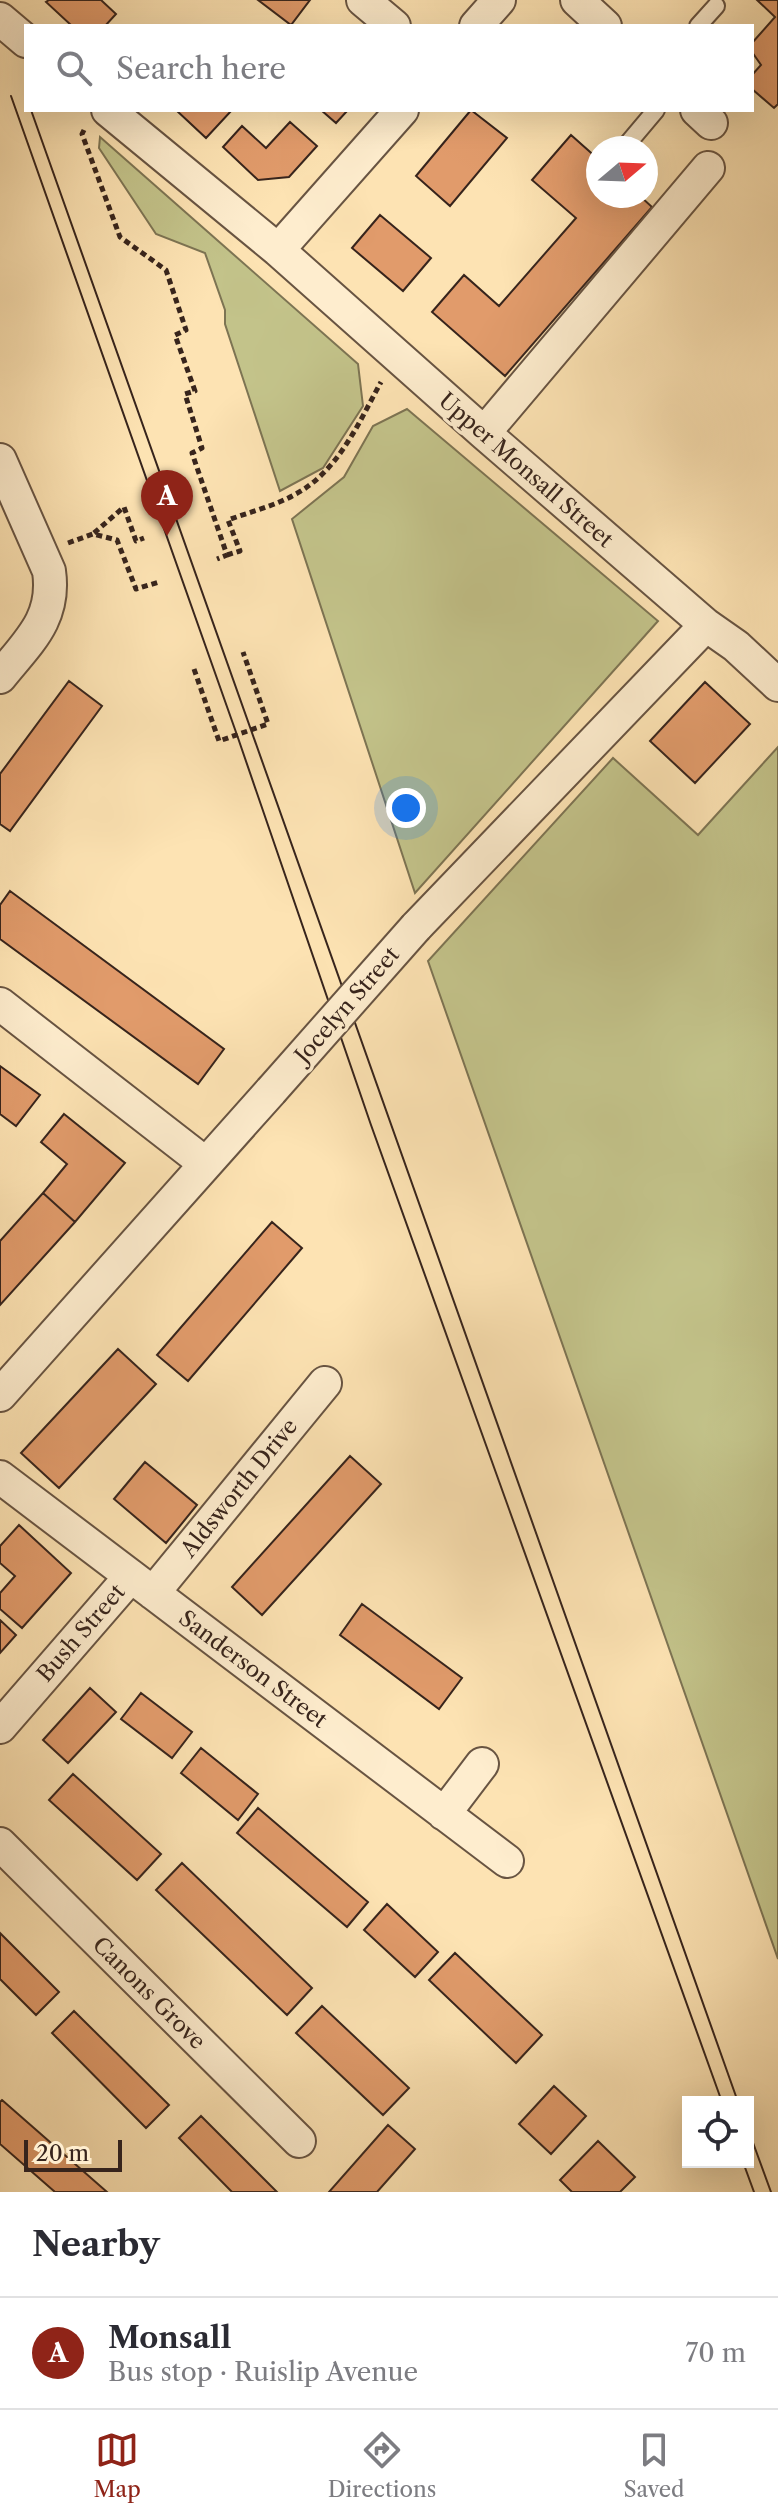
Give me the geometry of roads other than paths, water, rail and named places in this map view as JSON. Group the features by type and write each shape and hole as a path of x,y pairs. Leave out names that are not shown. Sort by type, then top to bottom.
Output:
{"street":[{"path":"363,0 392,24"},
{"path":"478,24 499,0"},
{"path":"577,0 603,24"},
{"path":"0,19 24,39"},
{"path":"278,250 400,112"},
{"name":"Upper Monsall Street","path":"97,118 278,250 484,433 778,685"},
{"path":"484,433 708,168"},
{"path":"0,460 49,571 50,601 39,628 0,677"},
{"name":"Jocelyn Street","path":"0,1395 416,927 706,625"},
{"path":"0,1004 206,1164"},
{"name":"Aldsworth Drive","path":"142,1584 325,1383"},
{"name":"Sanderson Street","path":"0,1477 507,1861"},
{"name":"Bush Street","path":"0,1727 142,1584"},
{"path":"444,1814 482,1764"},
{"name":"Canons Grove","path":"0,1844 299,2141"}],"lane":[{"path":"700,24 716,6"},
{"path":"634,136 654,112"}],"tram line":[{"path":"11,96 371,1125 720,2096"},
{"path":"32,112 736,2096"},
{"path":"754,2145 771,2192"},
{"path":"745,2168 754,2192"}],"place":[{"name":"Monsall","path":"167,536"}]}
